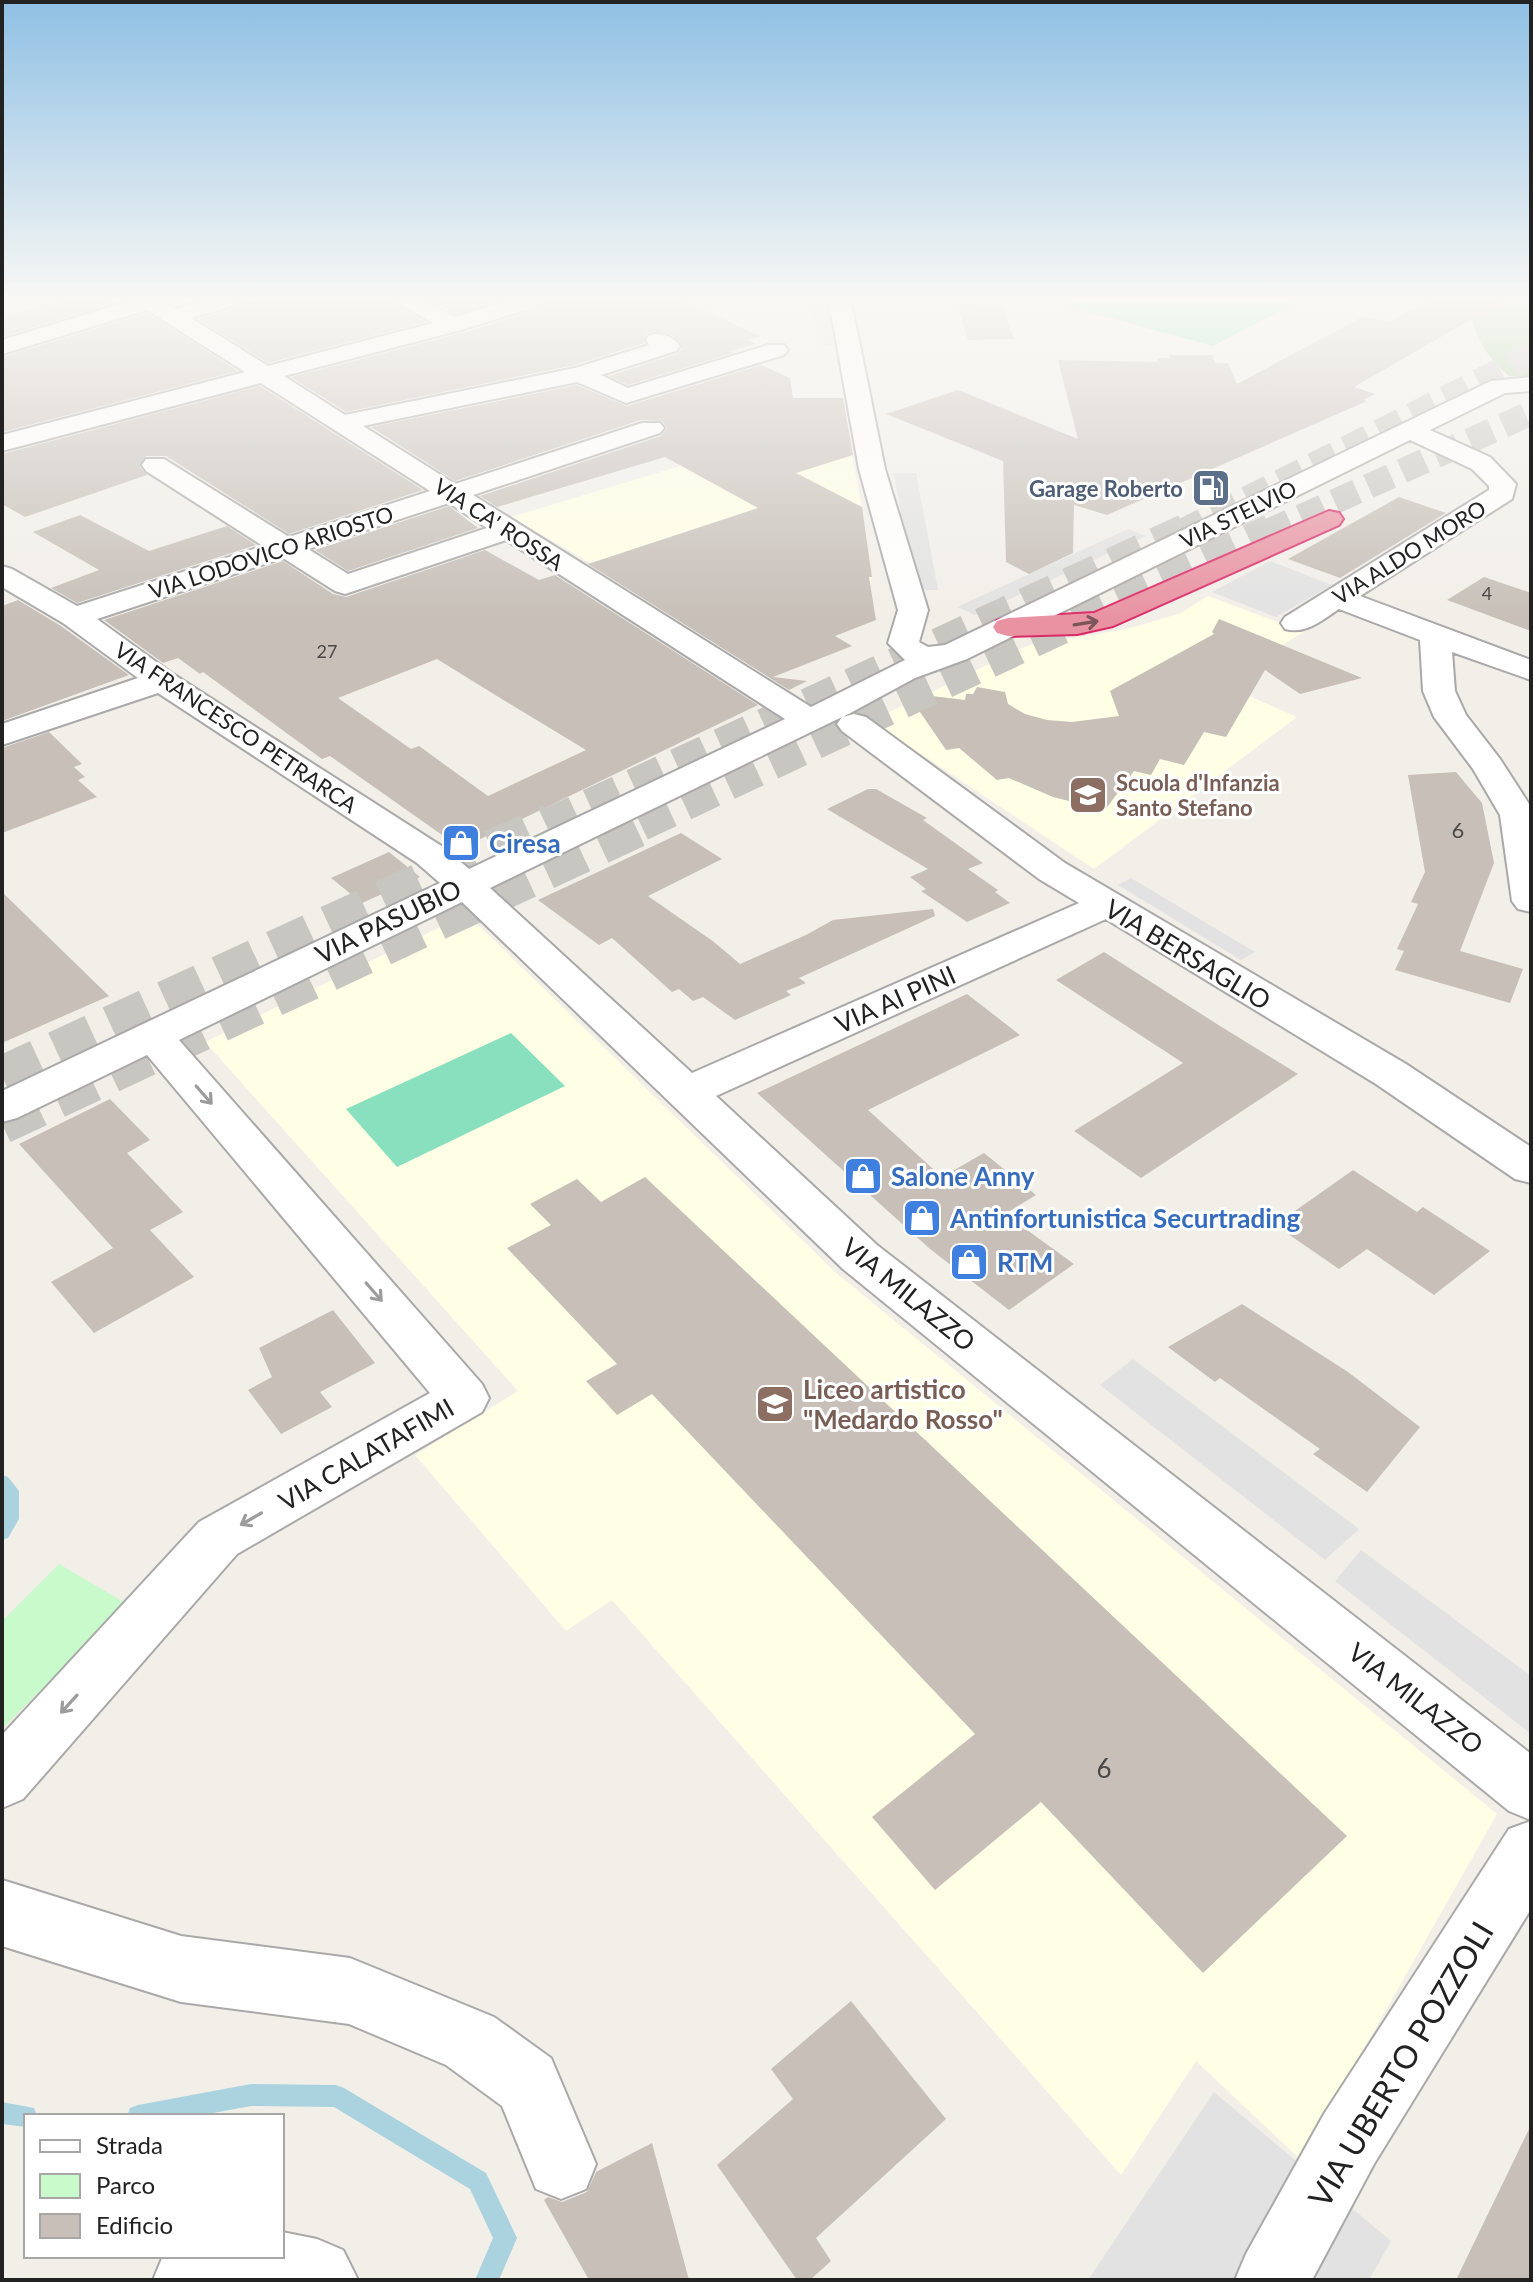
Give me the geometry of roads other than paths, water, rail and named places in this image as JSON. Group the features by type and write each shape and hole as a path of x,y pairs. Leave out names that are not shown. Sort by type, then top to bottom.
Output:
{"highway":[{"path":"999,630 1077,625 1102,620 1329,519"}],"street":[{"path":"2,443 136,407"},
{"name":"VIA CA' ROSSA","path":"317,407 507,530 835,719"},
{"path":"343,423 418,407"},
{"name":"VIA LODOVICO ARIOSTO","path":"74,617 451,493 654,420 639,407"},
{"path":"860,407 909,642 950,641"},
{"name":"VIA STELVIO","path":"950,641 999,630 1456,407"},
{"name":"VIA ALDO MORO","path":"1296,623 1478,511 1502,493 1503,484 1481,463 1410,430"},
{"path":"155,465 345,585 507,530"},
{"name":"VIA FRANCESCO PETRARCA","path":"5,579 74,617 162,681 430,855 465,885"},
{"path":"1337,598 1531,671"},
{"path":"1435,635 1439,691 1450,717 1488,766 1518,815 1531,901"},
{"name":"VIA PASUBIO","path":"2,1108 465,885 835,719 909,642 950,641"},
{"path":"2,735 162,681"},
{"name":"VIA BERSAGLIO","path":"835,719 1052,871 1391,1074 1531,1168"},
{"name":"VIA MILAZZO","path":"465,885 860,1257 1531,1791"},
{"name":"VIA AI PINI","path":"685,1093 1106,905"},
{"name":"VIA CALATAFIMI","path":"2,1779 218,1538 464,1398 153,1036"},
{"name":"VIA UBERTO POZZOLI","path":"1272,2280 1349,2139 1531,1851"},
{"path":"2,1912 181,1969 350,1991 470,2041 527,2082 561,2164"},
{"path":"190,2280 244,2261 317,2276 321,2280"}],"waterway":[{"path":"2,1482 11,1491 10,1519 2,1533"},
{"path":"149,2114 251,2095 336,2096 478,2181 505,2238 487,2280"},
{"path":"2,2113 24,2116"}],"tunnel":[{"path":"1184,530 1427,407"},
{"path":"1267,532 1531,413"},
{"path":"546,825 1184,530"},
{"path":"641,825 1271,530"},
{"path":"2,1076 551,823"},
{"path":"2,1124 646,823"}],"place":[{"name":"Garage Roberto","path":"1211,488"},
{"name":"Scuola d'Infanzia Santo Stefano","path":"1088,795"},
{"name":"Ciresa","path":"461,843"},
{"name":"Salone Anny","path":"863,1176"},
{"name":"Antinfortunistica Securtrading","path":"922,1218"},
{"name":"RTM","path":"969,1262"},
{"name":"Liceo artistico \"Medardo Rosso\"","path":"775,1404"}]}
